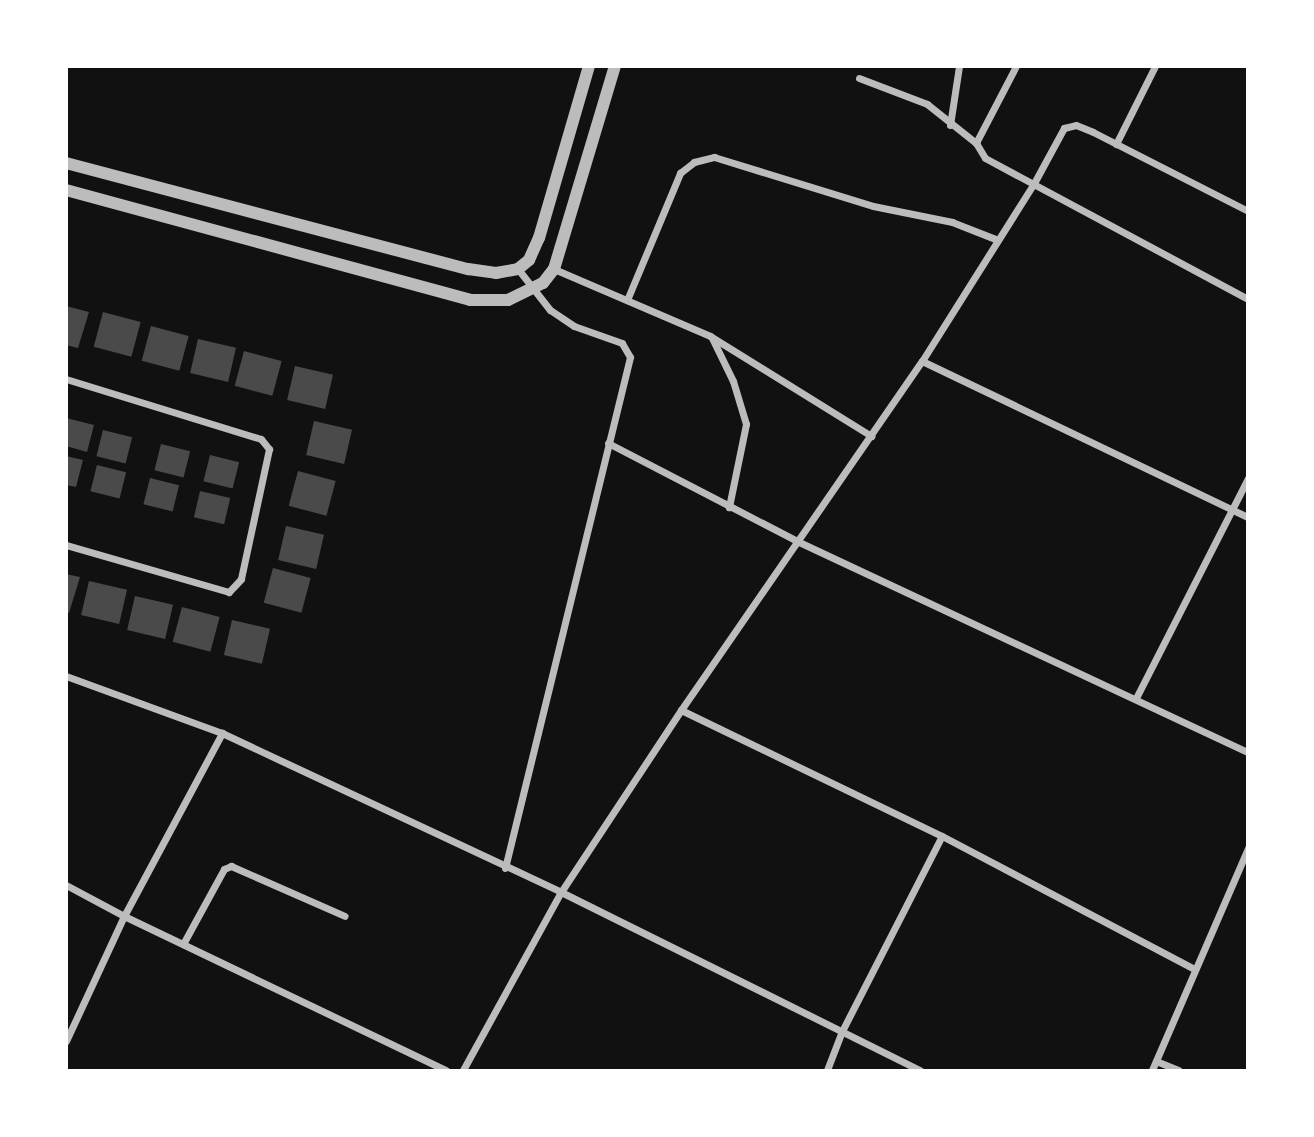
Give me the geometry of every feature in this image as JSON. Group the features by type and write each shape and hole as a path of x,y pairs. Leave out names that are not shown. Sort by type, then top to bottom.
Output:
{"street":[{"path":"66,163 468,269 496,273 518,270 529,260 539,238 589,66"},
{"path":"66,190 470,300 508,300 532,290 554,269 615,66"},
{"path":"950,125 960,66"},
{"path":"976,144 1016,66"},
{"path":"1116,144 1155,66"},
{"path":"859,78 927,104 976,144 985,158 1248,299"},
{"path":"463,1070 561,892 681,710 922,361 1033,185 1064,128 1076,125 1248,211"},
{"path":"627,300 680,173 694,162 714,157 873,206 952,222 998,240"},
{"path":"170,217 176,193"},
{"path":"554,269 710,336 871,436"},
{"path":"505,868 630,357 626,347 574,326 532,290 518,270"},
{"path":"710,336 733,381 746,424 729,507"},
{"path":"922,361 1248,517"},
{"path":"66,379 261,439 269,449 241,579 229,592 66,545"},
{"path":"608,443 799,542 1248,752"},
{"path":"1136,698 1248,478"},
{"path":"66,676 222,733 561,892 920,1070"},
{"path":"681,710 942,836 1194,969"},
{"path":"66,1041 124,916 222,733"},
{"path":"827,1070 841,1033 942,836"},
{"path":"1152,1070 1248,848"},
{"path":"183,944 224,869 231,866 345,916"},
{"path":"66,885 124,916 446,1070"},
{"path":"1156,1061 1178,1070"}],"building":[{"path":"66,306 89,312 78,348 66,345"},
{"path":"103,312 141,322 131,357 94,347"},
{"path":"151,326 189,336 179,371 142,361"},
{"path":"198,339 236,348 228,382 190,373"},
{"path":"244,351 282,361 272,396 235,386"},
{"path":"295,366 333,375 325,409 287,400"},
{"path":"66,418 94,425 87,452 66,446"},
{"path":"314,421 352,430 344,464 306,455"},
{"path":"103,430 132,437 126,463 96,456"},
{"path":"161,444 190,451 184,477 154,470"},
{"path":"210,455 239,462 233,488 203,481"},
{"path":"66,456 83,460 76,487 66,485"},
{"path":"97,465 126,472 120,498 90,491"},
{"path":"298,471 336,481 326,516 289,506"},
{"path":"150,478 179,485 173,511 143,504"},
{"path":"200,491 230,498 224,524 194,517"},
{"path":"286,526 324,535 316,569 278,560"},
{"path":"273,568 311,578 301,613 264,603"},
{"path":"66,574 80,577 69,613 66,612"},
{"path":"89,581 127,590 119,624 81,615"},
{"path":"135,596 173,605 165,639 127,630"},
{"path":"182,607 220,617 210,652 173,642"},
{"path":"232,620 270,629 262,664 224,655"}]}
